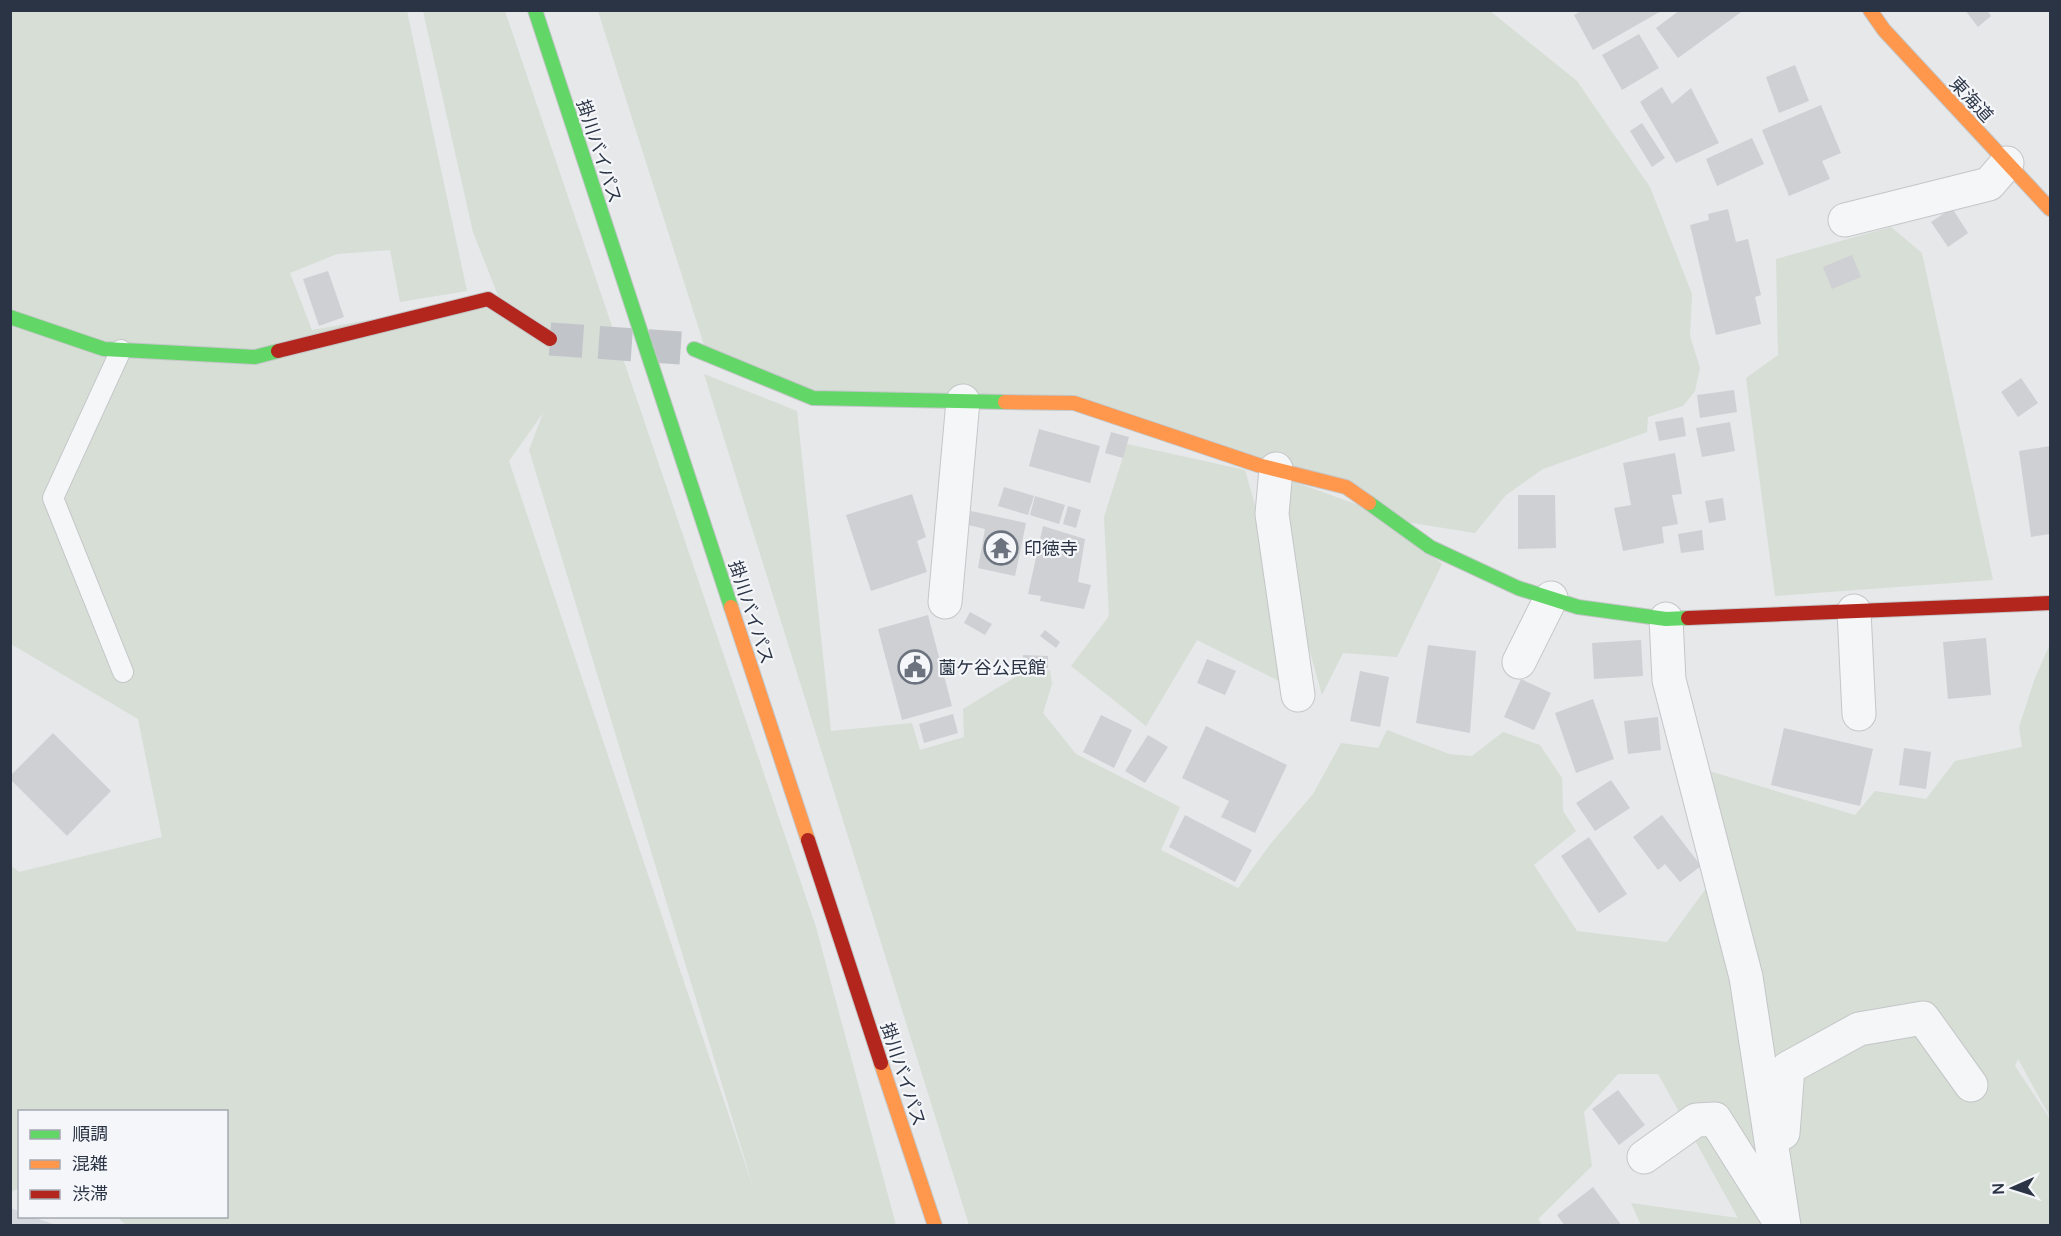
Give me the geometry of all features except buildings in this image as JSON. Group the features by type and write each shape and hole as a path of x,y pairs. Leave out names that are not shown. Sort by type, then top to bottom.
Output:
{"main road":[{"name":"掛川バイパス","path":"535,10 936,1226"},
{"name":"東海道","path":"1870,10 1884,30 2050,209"},
{"path":"10,317 104,349 255,357 488,299 550,339"},
{"path":"694,349 813,398 1074,403 1276,469 1346,486 1430,547 1518,588 1578,607 1666,619 2050,603"}],"street":[{"path":"1845,220 1989,184 2007,163"},
{"path":"945,602 963,401"},
{"path":"1276,469 1272,514 1298,694"},
{"path":"1519,662 1551,598"},
{"path":"1854,611 1859,714"},
{"path":"1666,619 1669,680 1746,977 1783,1226"},
{"path":"1779,1192 1788,1068 1849,1034 1859,1029 1923,1018 1971,1085"},
{"path":"1644,1157 1696,1120 1715,1119 1783,1226"}],"lane":[{"path":"121,350 53,498 123,672"}],"shaded area":[{"path":"11,11 407,11 467,291 400,302 390,250 337,254 290,273 312,330 488,299 506,316 473,232 423,11 505,11 816,927 896,1225 126,1225 118,1218 228,1218 228,1110 18,1110 18,1188 11,1192 10,865 19,872 162,837 138,719 11,644","holes":["543,413 529,450 755,1193 509,461"]},
{"path":"598,11 1490,11 1577,81 1650,187 1692,294 1690,336 1700,368 1695,391 1683,406 1648,417 1647,432 1543,469 1506,495 1475,533 1406,522 1074,403 814,392 704,345"},
{"path":"1891,227 1922,253 1993,580 1775,596 1746,378 1778,355 1776,259"},
{"path":"704,374 797,411 831,731 912,723 920,750 964,737 963,709 1017,676 1050,670 1052,684 1043,713 1076,754 1180,807 1161,850 1238,888 1272,842 1313,794 1341,743 1378,748 1387,730 1449,754 1472,756 1503,732 1540,745 1562,778 1563,811 1576,831 1534,865 1577,931 1667,942 1718,872 1696,767 1855,815 1875,791 1926,799 1955,761 2022,747 2019,727 2035,678 2050,644 2050,1117 2018,1059 2015,1066 2050,1119 2050,1225 1641,1225 1631,1203 1738,1218 1658,1074 1618,1074 1584,1112 1592,1166 1538,1219 1542,1225 969,1225"},
{"path":"1127,444 1245,470 1302,670 1283,683 1197,640 1146,726 1071,666 1109,616 1104,517"},
{"path":"1258,465 1346,487 1442,564 1397,657 1343,653 1322,695"},
{"path":"10,1208 18,1211 18,1218 36,1218 56,1225 11,1225"}],"tunnel":[{"path":"550,339 694,349"}],"traffic: fast":[{"path":"535,10 731,607"},
{"path":"10,317 104,349 255,357 278,351"},
{"path":"694,349 813,398 1005,402"},
{"path":"1369,503 1430,547 1518,588 1578,607 1666,619 1688,618"}],"traffic: slow":[{"path":"1870,10 1884,30 2050,209"},
{"path":"1005,402 1074,403 1258,465 1346,487 1369,503"},
{"path":"731,607 808,840"},
{"path":"881,1063 935,1226"}],"traffic: jam":[{"path":"278,351 488,299 550,339"},
{"path":"1688,618 2050,603"},
{"path":"808,840 881,1063"}],"place":[{"name":"印徳寺","path":"1001,548"},
{"name":"薗ケ谷公民館","path":"915,667"}]}
